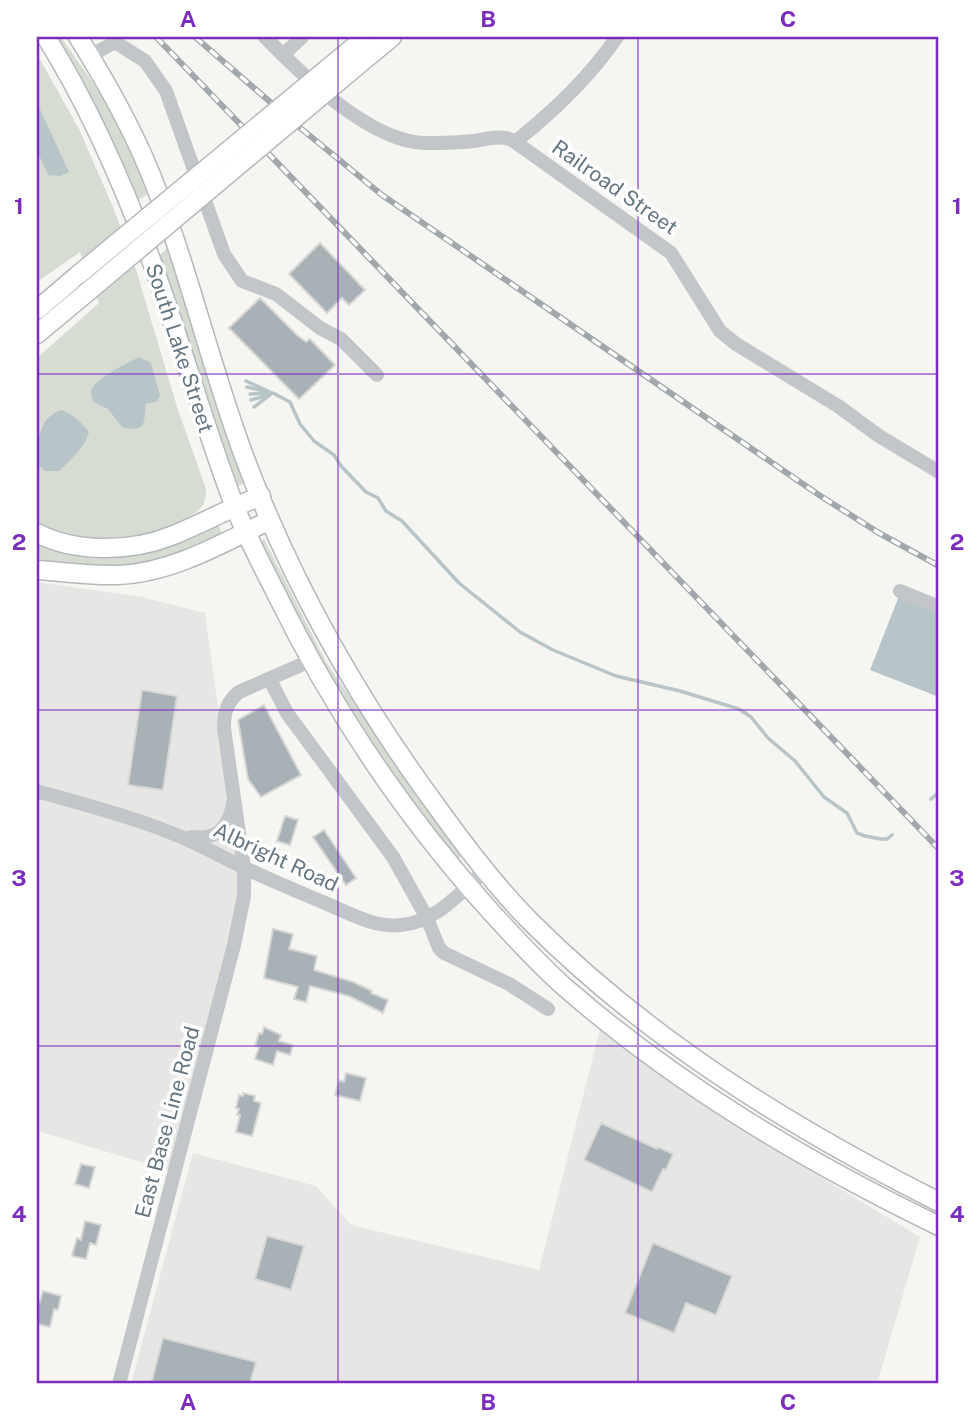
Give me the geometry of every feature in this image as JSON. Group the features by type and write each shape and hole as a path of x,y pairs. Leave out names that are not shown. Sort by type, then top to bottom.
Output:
{"main road":[{"name":"South Lake Street","path":"46,37 76,89 121,185 154,266 205,423 247,532 310,661 413,818 468,886 527,952 567,989 671,1071 783,1143 861,1188 939,1226"},
{"name":"South Lake Street","path":"78,37 121,112 151,175 229,413 270,520 328,637 391,743 484,871 531,922 593,980 692,1058 801,1128 939,1202"},
{"path":"37,334 351,60 366,37"},
{"path":"37,310 44,298 78,275 351,60 392,37"},
{"path":"37,533 78,546 127,545 168,537 261,496"},
{"path":"37,570 104,575 137,574 172,565 270,520"}],"street":[{"path":"265,37 341,105 380,131 407,141 465,142 505,138 515,142 547,117 598,65 617,37"},
{"path":"283,55 302,37"},
{"path":"90,56 115,42 145,61 166,91 224,254 242,281 276,294 320,328 341,339 377,375"},
{"name":"Railroad Street","path":"515,142 671,253 682,266 720,331 736,344 939,472"},
{"path":"900,592 939,607"},
{"path":"310,661 270,680 287,713 393,857 427,918 439,948 444,953 509,984 548,1009"},
{"name":"East Base Line Road","path":"119,1384 234,945 244,896 244,868 224,728 227,705 239,692 270,680"},
{"name":"Albright Road","path":"37,791 140,821 180,836 222,854 244,868 372,922 398,926 427,918 440,911 484,871"},
{"path":"180,836 202,839 216,836 230,817 234,795"}],"shaded area":[{"path":"54,37 61,37 109,106 124,134 149,193 137,201"},
{"path":"37,54 79,129 113,207 137,273 177,407 206,489 205,501 200,509 149,534 91,540 54,532 37,524 37,358 99,303 80,252 37,282"},
{"path":"37,103 69,172 60,176 48,175 37,151"},
{"path":"168,247 245,484 237,486 158,257"},
{"path":"139,357 151,363 160,395 157,401 146,404 143,425 130,429 122,427 108,409 93,402 91,391 105,376"},
{"path":"61,410 69,413 89,432 81,448 59,471 44,471 37,463 40,432 48,419"},
{"path":"218,524 222,533 183,551 142,564 104,567 37,562 37,540 65,550"},
{"path":"264,539 326,662 426,807 463,855 457,860 397,783 325,671 259,542"},
{"path":"37,582 142,597 205,613 238,852 241,896 168,1170 37,1131"},
{"path":"899,596 939,611 939,697 870,670"},
{"path":"600,1029 754,1137 920,1237 877,1384 131,1384 193,1153 316,1186 351,1225 539,1270"}],"building":[{"path":"320,243 365,290 349,305 342,298 327,313 289,274"},
{"path":"260,298 297,335 306,342 310,339 335,365 299,399 229,328"},
{"path":"142,690 177,696 163,790 128,785"},
{"path":"264,705 301,775 261,797 248,779 238,720"},
{"path":"285,816 298,820 290,845 277,841"},
{"path":"324,830 356,878 346,885 313,837"},
{"path":"273,929 293,934 289,949 317,956 314,970 353,982 388,1000 383,1013 349,996 310,986 306,1002 294,999 298,987 264,978"},
{"path":"264,1027 281,1035 279,1041 293,1045 290,1055 277,1051 273,1065 255,1059 259,1047 255,1046"},
{"path":"346,1073 366,1078 360,1101 335,1095 339,1080 344,1082"},
{"path":"243,1093 255,1096 254,1101 261,1103 252,1136 236,1132 240,1115 237,1115 239,1109 236,1108 239,1095 243,1096"},
{"path":"601,1123 673,1154 652,1192 584,1160"},
{"path":"81,1164 95,1167 89,1188 75,1184"},
{"path":"85,1221 101,1225 96,1245 90,1243 86,1259 72,1256 77,1238 81,1240"},
{"path":"267,1236 304,1246 291,1290 255,1279"},
{"path":"653,1243 732,1276 716,1315 686,1303 674,1333 625,1313"},
{"path":"43,1291 61,1296 58,1310 54,1309 50,1327 37,1324 37,1301 40,1302"},
{"path":"163,1338 256,1362 250,1384 151,1384"}],"waterway":[{"path":"246,381 270,392"},
{"path":"247,387 264,391"},
{"path":"250,394 273,393 290,402 300,424 314,441 334,455 366,492 378,498 386,511 402,521 459,583 520,632 553,650 616,676 739,709 751,717 768,738 795,761 824,797 847,813 857,833 881,839 892,835"},
{"path":"254,407 271,394"},
{"path":"251,400 268,395"},
{"path":"931,799 939,792"}],"railway":[{"path":"156,37 939,849"},
{"path":"195,37 382,195 819,495 879,533 939,566"}]}
